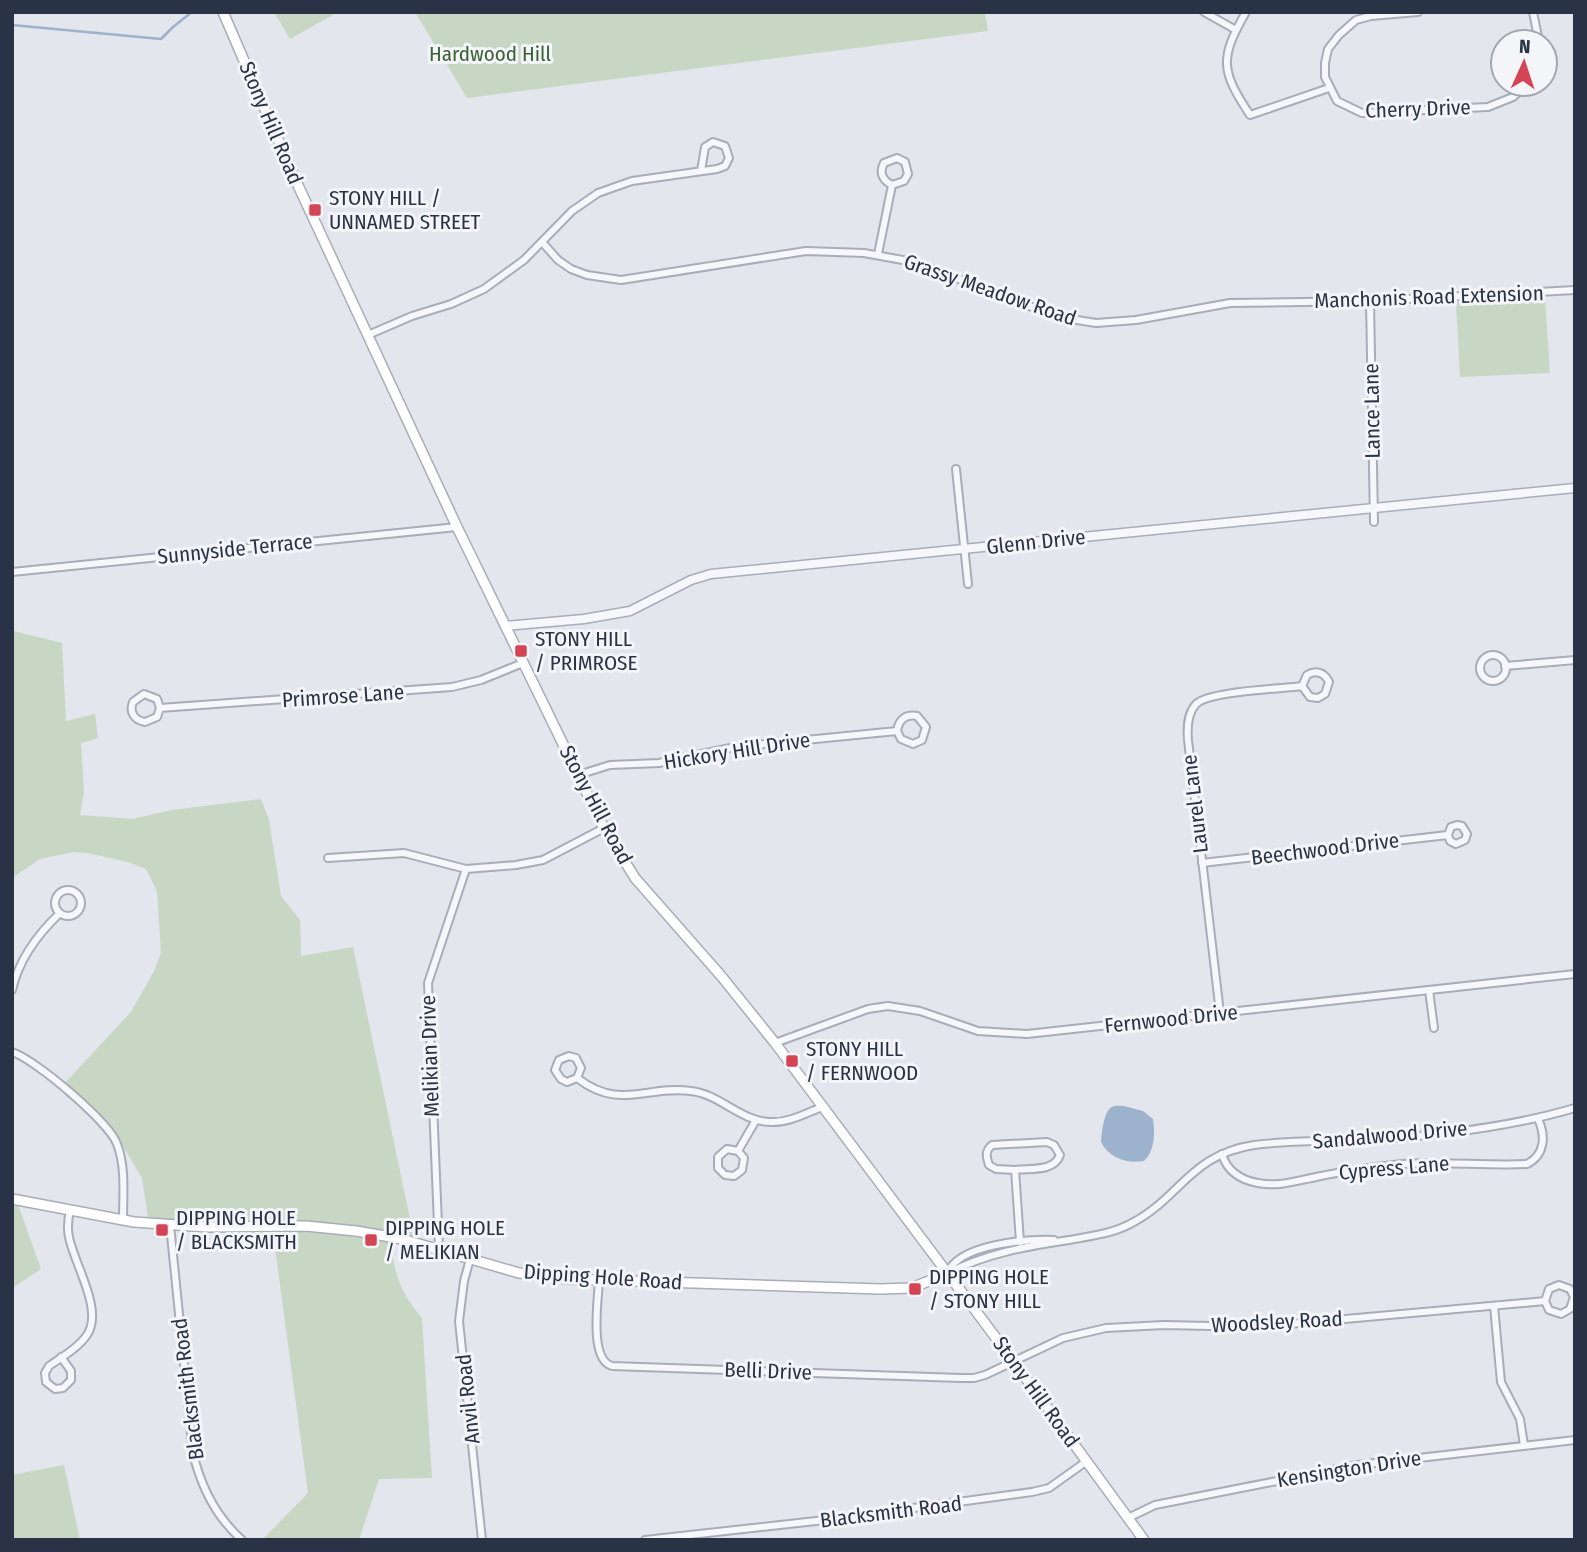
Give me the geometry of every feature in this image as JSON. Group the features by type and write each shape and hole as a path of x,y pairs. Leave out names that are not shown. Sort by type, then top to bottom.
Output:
{"main road":[{"name":"Stony Hill Road","path":"223,12 296,181 457,527 604,828 635,877 775,1043 1144,1540"},
{"name":"Dipping Hole Road","path":"12,1199 123,1220 170,1225 334,1228 402,1239 519,1273 599,1280 880,1289 926,1284 947,1274"}],"street":[{"path":"1204,12 1236,30"},
{"path":"1246,12 1236,30 1226,64 1230,84 1250,115 1329,88 1325,63 1328,49 1348,26 1371,16 1418,12"},
{"name":"Cherry Drive","path":"1329,88 1337,102 1362,113 1488,107 1510,98"},
{"path":"368,335 412,316 452,304 484,289 524,260 579,205 609,188 632,181 701,171 725,166 729,154 725,146 713,142 705,147 701,171"},
{"path":"897,158 905,162 908,174 904,181 892,185 884,180 881,171 884,163 897,158"},
{"path":"878,254 892,185"},
{"name":"Grassy Meadow Road","path":"542,242 558,260 571,269 587,275 621,280 806,251 878,254 934,269 1058,317 1084,322 1113,323 1209,305 1284,302"},
{"name":"Manchonis Road Extension","path":"1284,302 1370,301 1575,290"},
{"name":"Lance Lane","path":"1370,301 1374,522"},
{"path":"956,469 968,584"},
{"name":"Glenn Drive","path":"505,626 584,619 630,611 682,584 711,574 1575,488"},
{"name":"Sunnyside Terrace","path":"12,572 457,527"},
{"path":"1489,656 1497,657 1505,666 1502,677 1496,680 1488,680 1480,673 1482,660 1489,656"},
{"path":"1505,666 1575,660"},
{"name":"Primrose Lane","path":"160,708 426,691 481,680 523,663"},
{"name":"Laurel Lane","path":"1316,672 1324,674 1329,682 1325,694 1318,698 1310,697 1303,686 1307,674 1316,672"},
{"name":"Laurel Lane","path":"1220,1013 1188,740 1187,729 1192,709 1211,696 1303,686"},
{"name":"Primrose Lane","path":"144,694 157,699 160,708 153,720 145,722 136,719 131,711 133,702 144,694"},
{"name":"Hickory Hill Drive","path":"908,716 922,719 926,727 922,740 914,744 901,739 897,731 900,722 908,716"},
{"name":"Hickory Hill Drive","path":"578,775 611,765 659,763 722,749 897,731"},
{"path":"328,858 404,853 466,869 530,864 554,855 604,828"},
{"name":"Beechwood Drive","path":"1202,863 1448,835"},
{"name":"Melikian Drive","path":"439,1249 428,983 466,869"},
{"path":"66,890 76,892 82,901 79,912 70,917 60,914 55,904 58,894 66,890"},
{"path":"12,990 18,971 33,942 60,914"},
{"name":"Fernwood Drive","path":"775,1043 868,1009 888,1006 920,1011 978,1031 1010,1035 1575,974"},
{"path":"1429,990 1434,1028"},
{"path":"12,1052 40,1067 109,1129 121,1156 123,1220"},
{"path":"569,1056 576,1058 581,1068 578,1078 567,1082 561,1079 555,1070 559,1060 569,1056"},
{"path":"578,1078 597,1091 617,1096 695,1091 756,1120 769,1123 785,1121 822,1107"},
{"name":"Sandalwood Drive","path":"1067,1240 1108,1233 1140,1218 1206,1161 1260,1144 1404,1137 1538,1119 1575,1108"},
{"name":"Cypress Lane","path":"1222,1154 1228,1168 1240,1177 1259,1183 1279,1184 1402,1164 1527,1164 1534,1161 1543,1144 1544,1133 1538,1119"},
{"path":"738,1151 756,1120"},
{"path":"1047,1142 1054,1145 1060,1155 1052,1166 1015,1170 996,1169 989,1165 987,1149 992,1145 1047,1142"},
{"path":"727,1149 738,1151 744,1158 742,1170 734,1176 725,1175 717,1166 718,1157 727,1149"},
{"path":"1015,1170 1020,1242"},
{"path":"61,1357 71,1371 71,1380 63,1388 55,1389 46,1382 45,1373 49,1366 87,1335 92,1321 92,1306 69,1241 70,1210"},
{"name":"Blacksmith Road","path":"170,1225 193,1453 199,1477 218,1514 242,1540"},
{"path":"947,1274 971,1262 1067,1240"},
{"path":"947,1274 954,1262 964,1256 1020,1242 1067,1240"},
{"name":"Anvil Road","path":"470,1259 459,1321 482,1540"},
{"name":"Belli Drive","path":"599,1280 598,1346 600,1359 612,1366 974,1378 1014,1362"},
{"name":"Woodsley Road","path":"1559,1285 1570,1289 1574,1301 1570,1309 1561,1314 1549,1310 1545,1301 1549,1289 1559,1285"},
{"name":"Woodsley Road","path":"1014,1362 1063,1338 1106,1328 1164,1325 1257,1327 1545,1301"},
{"path":"1494,1306 1502,1382 1520,1419 1524,1445"},
{"name":"Kensington Drive","path":"1128,1518 1148,1507 1165,1502 1358,1465 1575,1440"},
{"name":"Blacksmith Road","path":"645,1540 825,1520 1032,1492 1049,1488 1087,1461"}],"green space":[{"path":"274,12 338,12 290,39"},
{"name":"Hardwood Hill","path":"415,12 985,12 988,31 467,98"},
{"path":"1545,298 1550,373 1460,377 1456,302"},
{"path":"12,580 14,631 62,643 66,721 95,714 98,738 81,743 84,792 80,815 132,819 172,810 261,799 269,820 281,896 300,920 301,956 353,947 414,1238 389,1237 399,1280 407,1298 422,1318 432,1478 379,1479 359,1540 262,1540 308,1493 273,1233 217,1233 149,1224 142,1178 118,1138 62,1086 131,1012 154,971 161,953 157,891 146,869 87,853 74,852 40,859 12,878"},
{"path":"12,1201 17,1202 41,1269 12,1288"},
{"path":"64,1465 80,1540 12,1540 12,1475"}],"water":[{"path":"1114,1106 1143,1111 1153,1119 1152,1147 1144,1161 1119,1159 1104,1148 1101,1142 1107,1113"}],"waterway":[{"path":"12,25 161,39 192,12"}],"place":[{"name":"STONY HILL / UNNAMED STREET","path":"315,210"},
{"name":"STONY HILL / PRIMROSE","path":"521,651"},
{"name":"STONY HILL / FERNWOOD","path":"792,1061"},
{"name":"DIPPING HOLE / BLACKSMITH","path":"162,1230"},
{"name":"DIPPING HOLE / MELIKIAN","path":"371,1240"},
{"name":"DIPPING HOLE / STONY HILL","path":"915,1289"}]}
